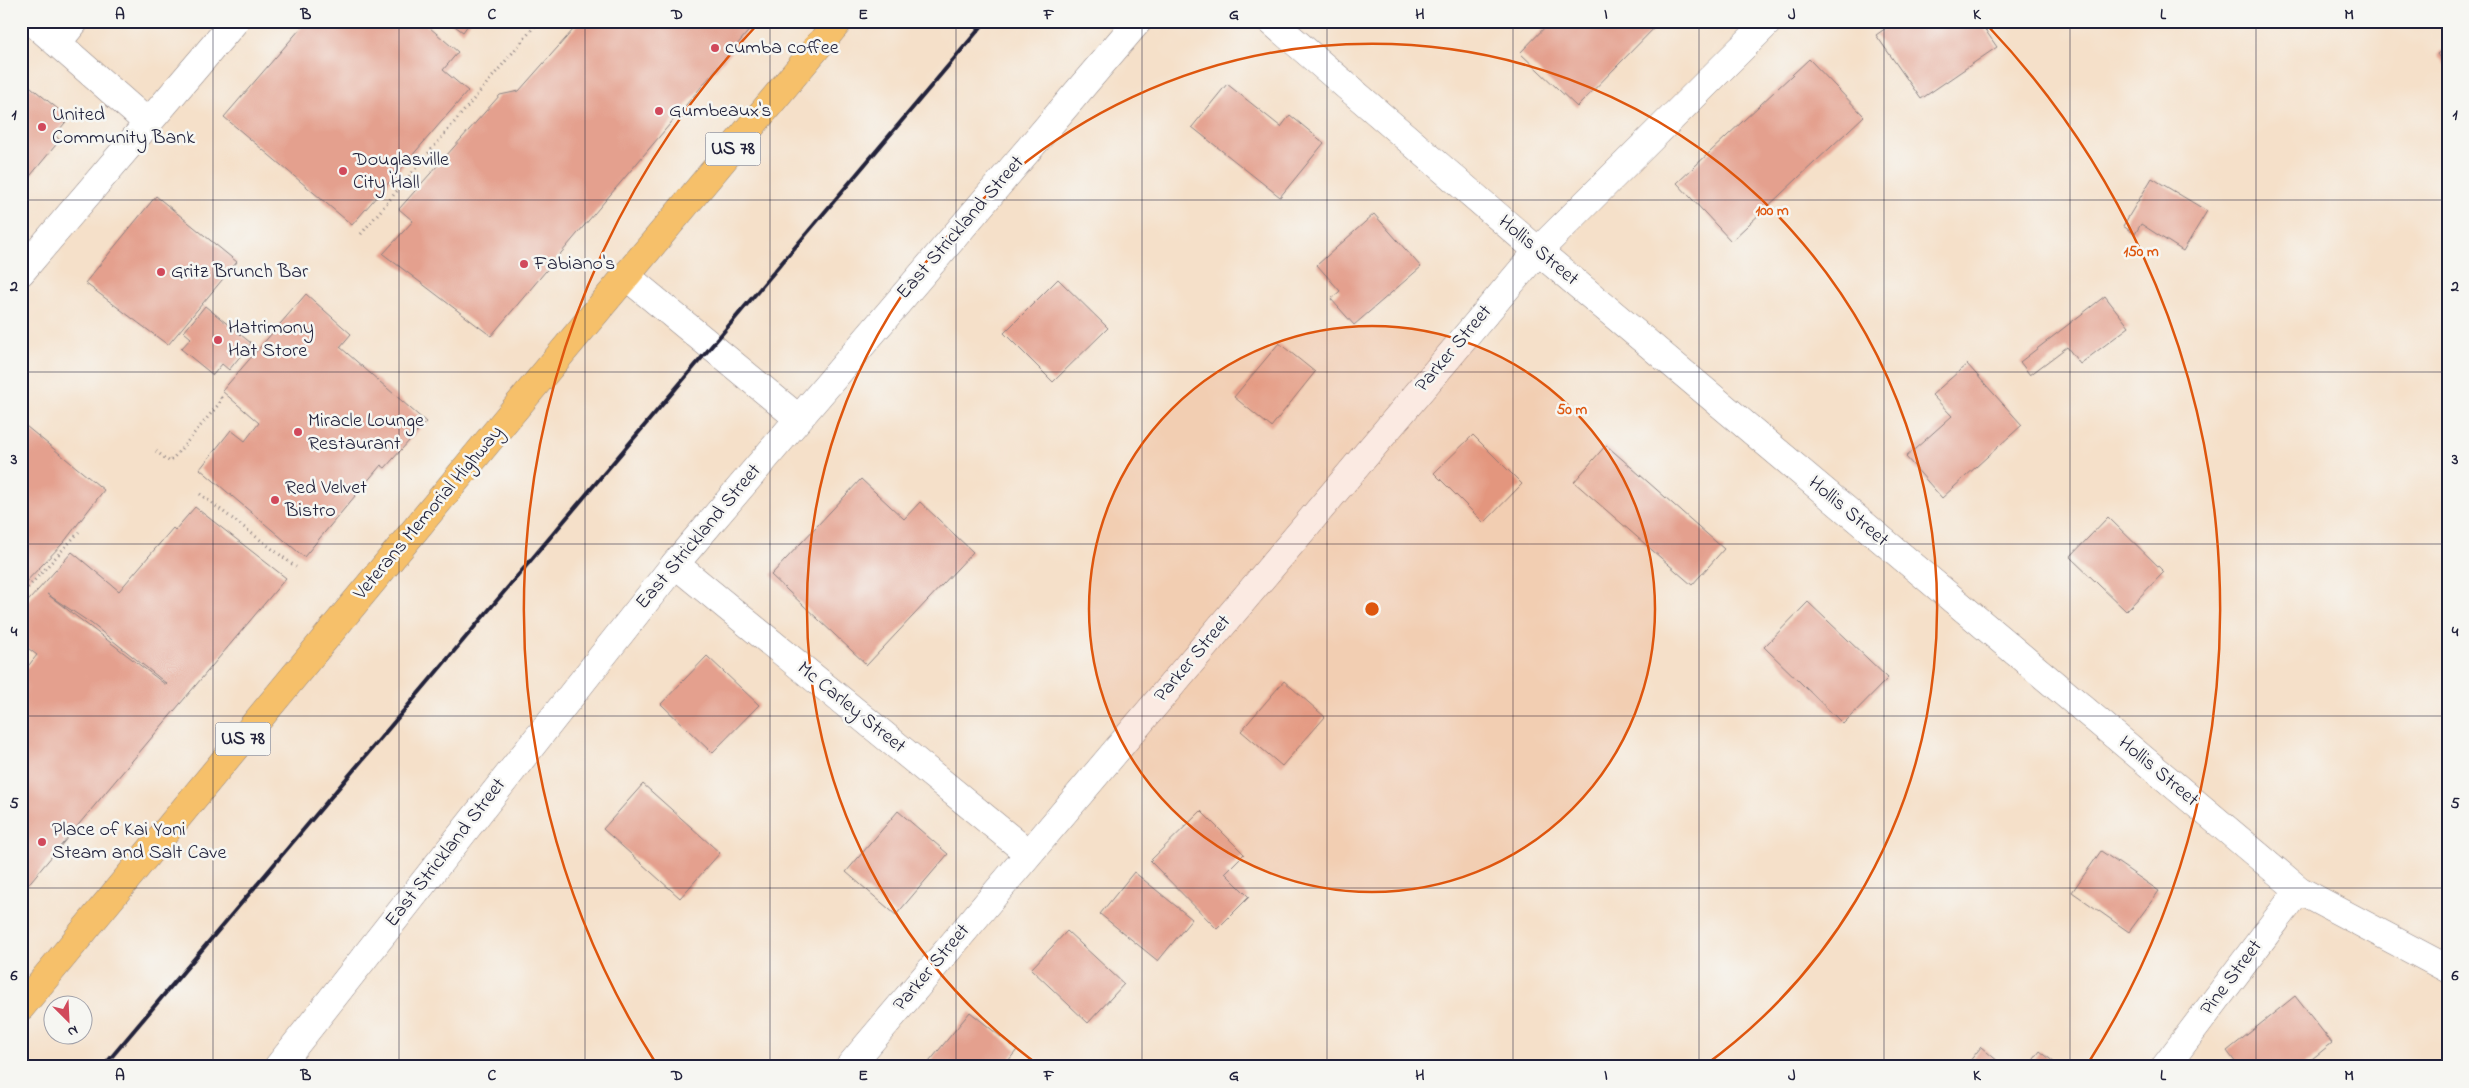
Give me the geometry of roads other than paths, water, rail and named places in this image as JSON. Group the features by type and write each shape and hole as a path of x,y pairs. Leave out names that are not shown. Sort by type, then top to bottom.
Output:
{"main road":[{"name":"Veterans Memorial Highway","path":"21,1007 839,21"}],"street":[{"path":"32,21 148,122"},
{"path":"57,43 75,21"},
{"path":"21,272 235,21"},
{"name":"East Strickland Street","path":"278,1067 674,564 1138,21"},
{"name":"Hollis Street","path":"1272,21 1538,251 2299,890 2448,969"},
{"name":"Parker Street","path":"849,1067 1538,251 1769,21"},
{"path":"626,276 798,418"},
{"name":"Mc Carley Street","path":"674,564 1028,853"},
{"name":"Pine Street","path":"2165,1067 2299,890"}],"railway":[{"path":"103,1067 986,21"}],"place":[{"name":"cumba coffee","path":"715,48"},
{"name":"Gumbeaux's","path":"659,111"},
{"name":"United Community Bank","path":"42,127"},
{"name":"Douglasville City Hall","path":"343,171"},
{"name":"Fabiano's","path":"524,264"},
{"name":"Gritz Brunch Bar","path":"161,272"},
{"name":"Hatrimony Hat Store","path":"218,340"},
{"name":"Miracle Lounge Restaurant","path":"298,432"},
{"name":"Red Velvet Bistro","path":"275,500"},
{"name":"Place of Kai Yoni Steam and Salt Cave","path":"42,842"}]}
